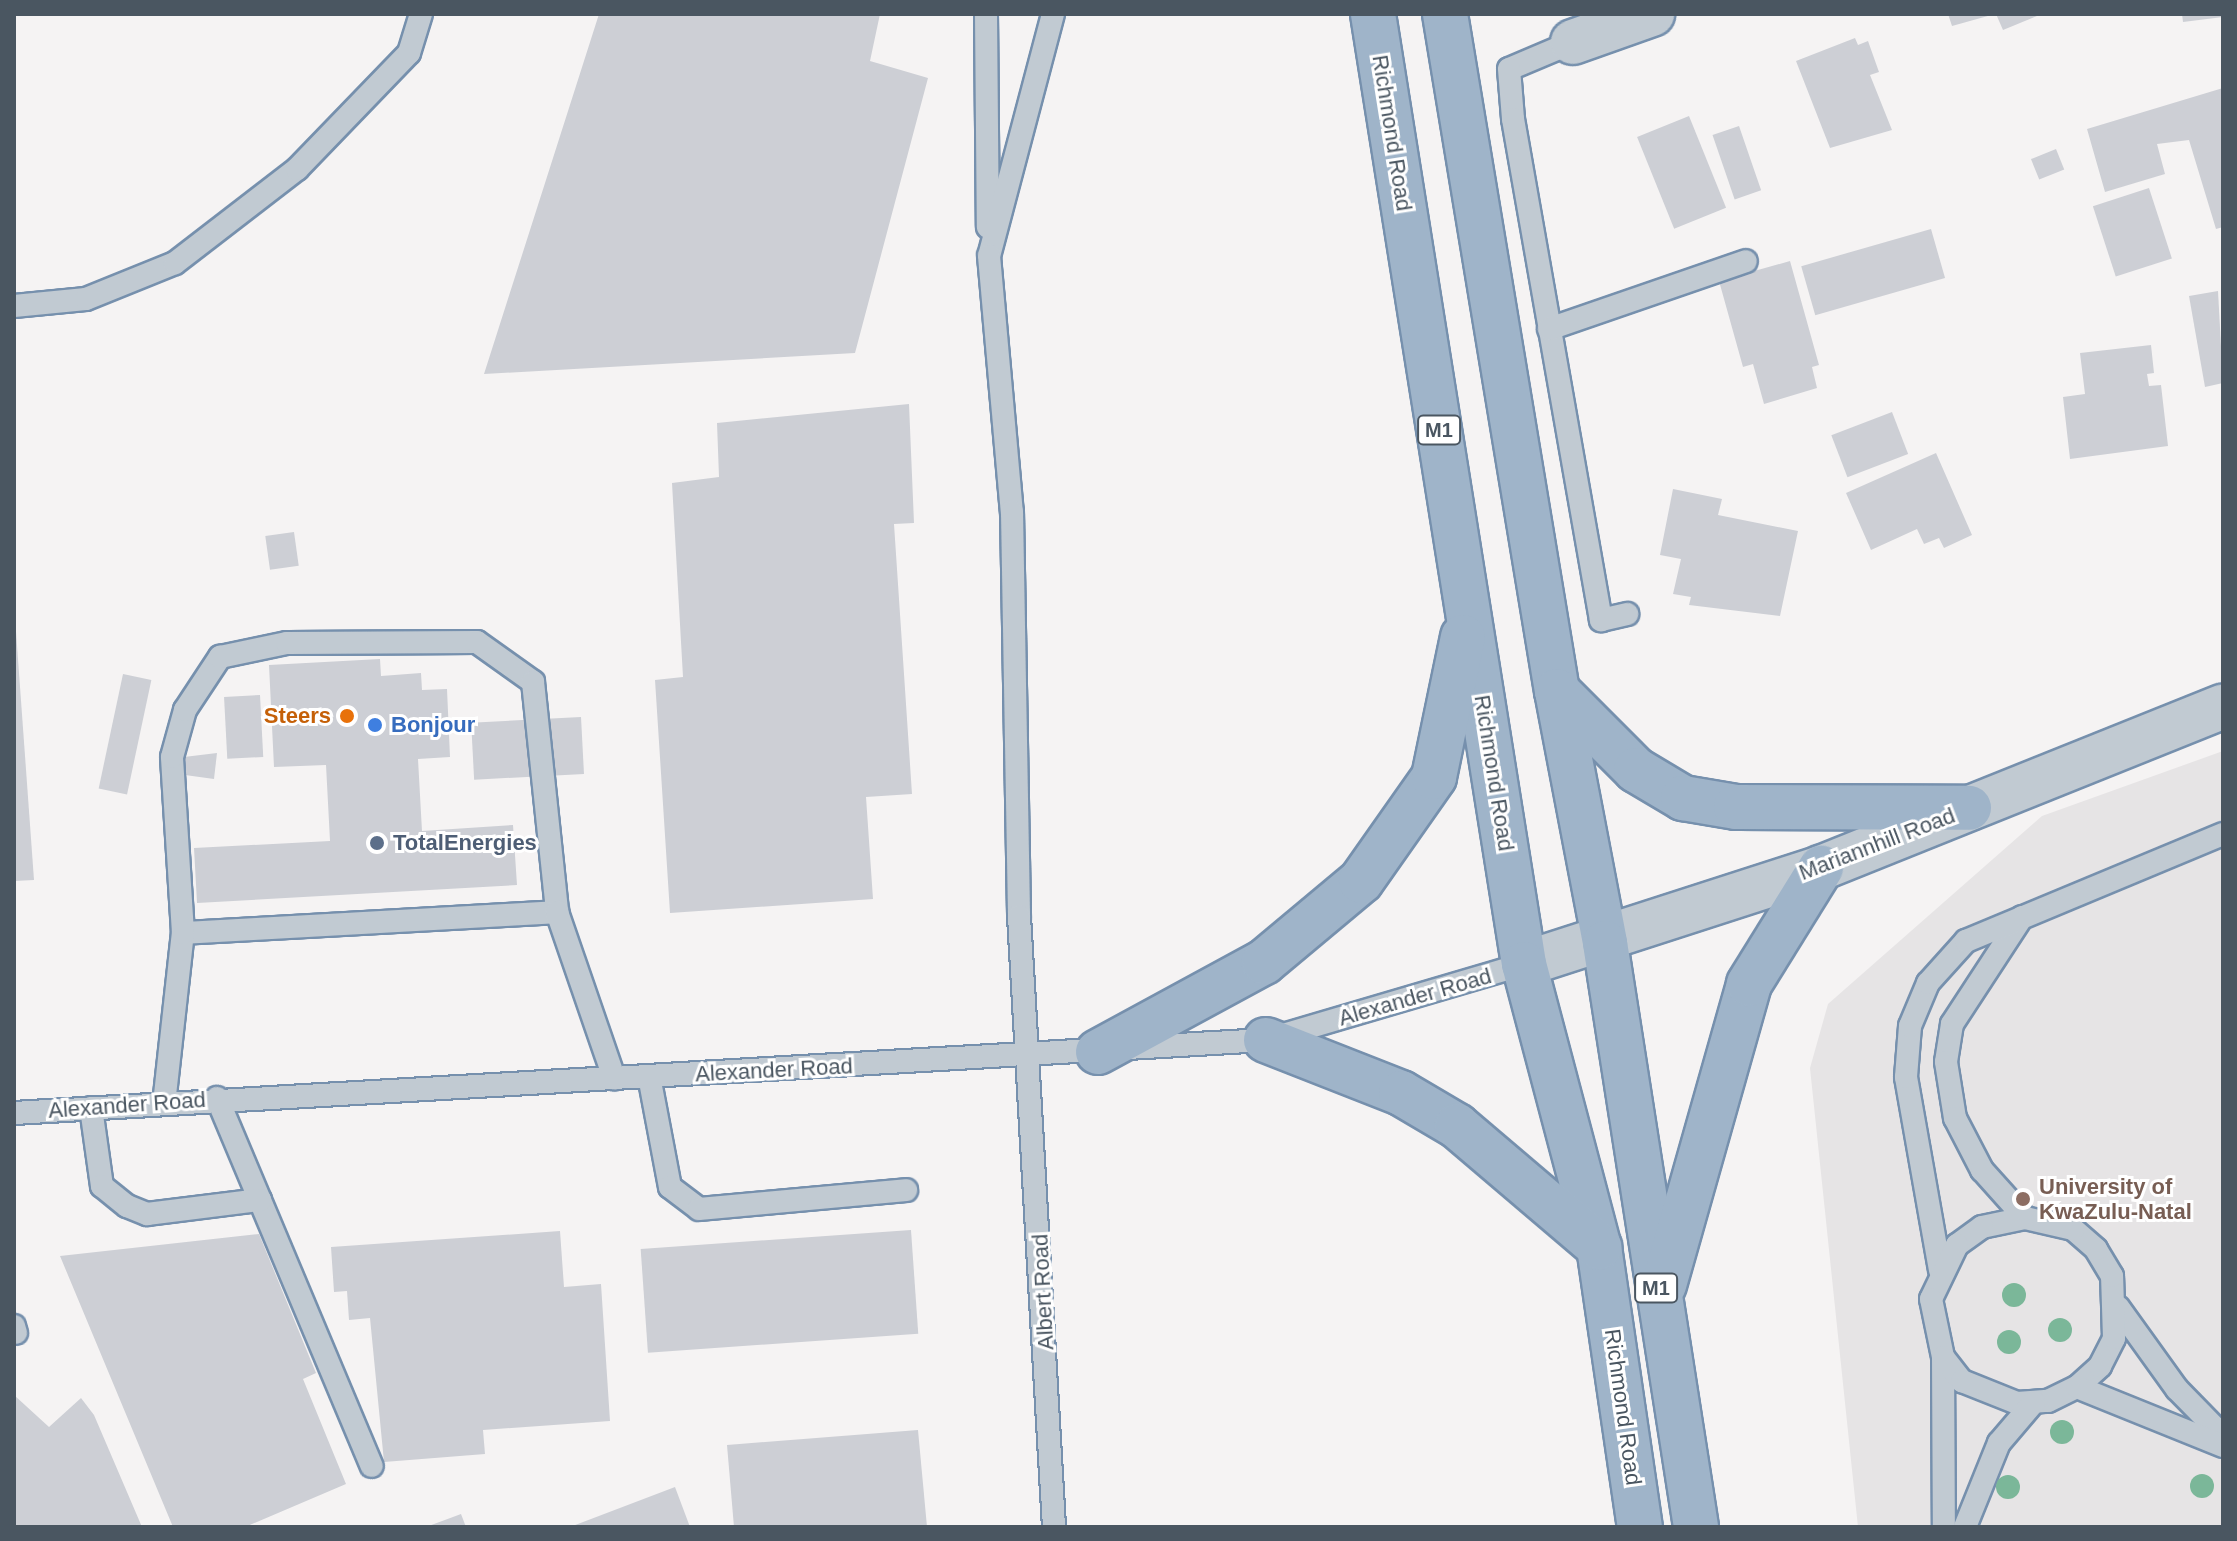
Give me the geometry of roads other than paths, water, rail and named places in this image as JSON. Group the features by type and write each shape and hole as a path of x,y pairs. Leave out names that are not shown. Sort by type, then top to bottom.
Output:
{"highway":[{"name":"Richmond Road","path":"1373,14 1524,964 1599,1247 1640,1527"},
{"name":"M1","path":"1445,14 1557,691 1605,943 1696,1527"},
{"path":"1098,1052 1264,962 1361,881 1434,777 1468,613"},
{"path":"1557,691 1636,770 1683,798 1736,807 1969,808"},
{"path":"1659,1304 1749,984 1821,868"},
{"path":"1266,1040 1401,1093 1457,1126 1599,1247"}],"street":[{"path":"1573,42 1652,14"},
{"name":"Mariannhill Road","path":"1524,964 1605,943 1821,868 2223,706"}],"lane":[{"path":"14,306 86,299 175,263 297,169 409,53 421,14"},
{"name":"Albert Road","path":"986,14 989,256 1012,512 1012,742 1054,1527"},
{"path":"989,256 1053,14"},
{"path":"1573,42 1509,69 1549,329 1601,620 1627,614"},
{"path":"1549,329 1746,261"},
{"path":"164,1104 183,933 172,757 185,710 220,657 287,643 477,642 533,682 557,912 614,1078"},
{"path":"1940,1270 1906,1077 1910,1026 1928,983 1966,941 2223,834"},
{"path":"183,933 557,912"},
{"path":"2023,916 1952,1024 1946,1062 1955,1118 1982,1170 2025,1218"},
{"name":"Alexander Road","path":"14,1113 217,1098 1031,1057 1266,1040 1524,964"},
{"path":"649,1076 670,1187 682,1201 699,1209 906,1190"},
{"path":"217,1098 372,1466"},
{"path":"91,1108 102,1186 127,1206 147,1214 260,1200"},
{"path":"1943,1357 1962,1381 1988,1396 2034,1402 2077,1387 2100,1366 2114,1338 2118,1307 2112,1276 2096,1249 2073,1229 2025,1218 1982,1227 1957,1245 1940,1270 1931,1299 1943,1357 1944,1527"},
{"path":"2118,1307 2177,1389 2223,1436"},
{"path":"2077,1387 2223,1446"},
{"path":"1965,1527 1999,1443 2034,1402"}],"place":[{"name":"Steers","path":"347,716"},
{"name":"Bonjour","path":"375,725"},
{"name":"TotalEnergies","path":"377,843"},
{"name":"University of KwaZulu-Natal","path":"2023,1199"}]}
